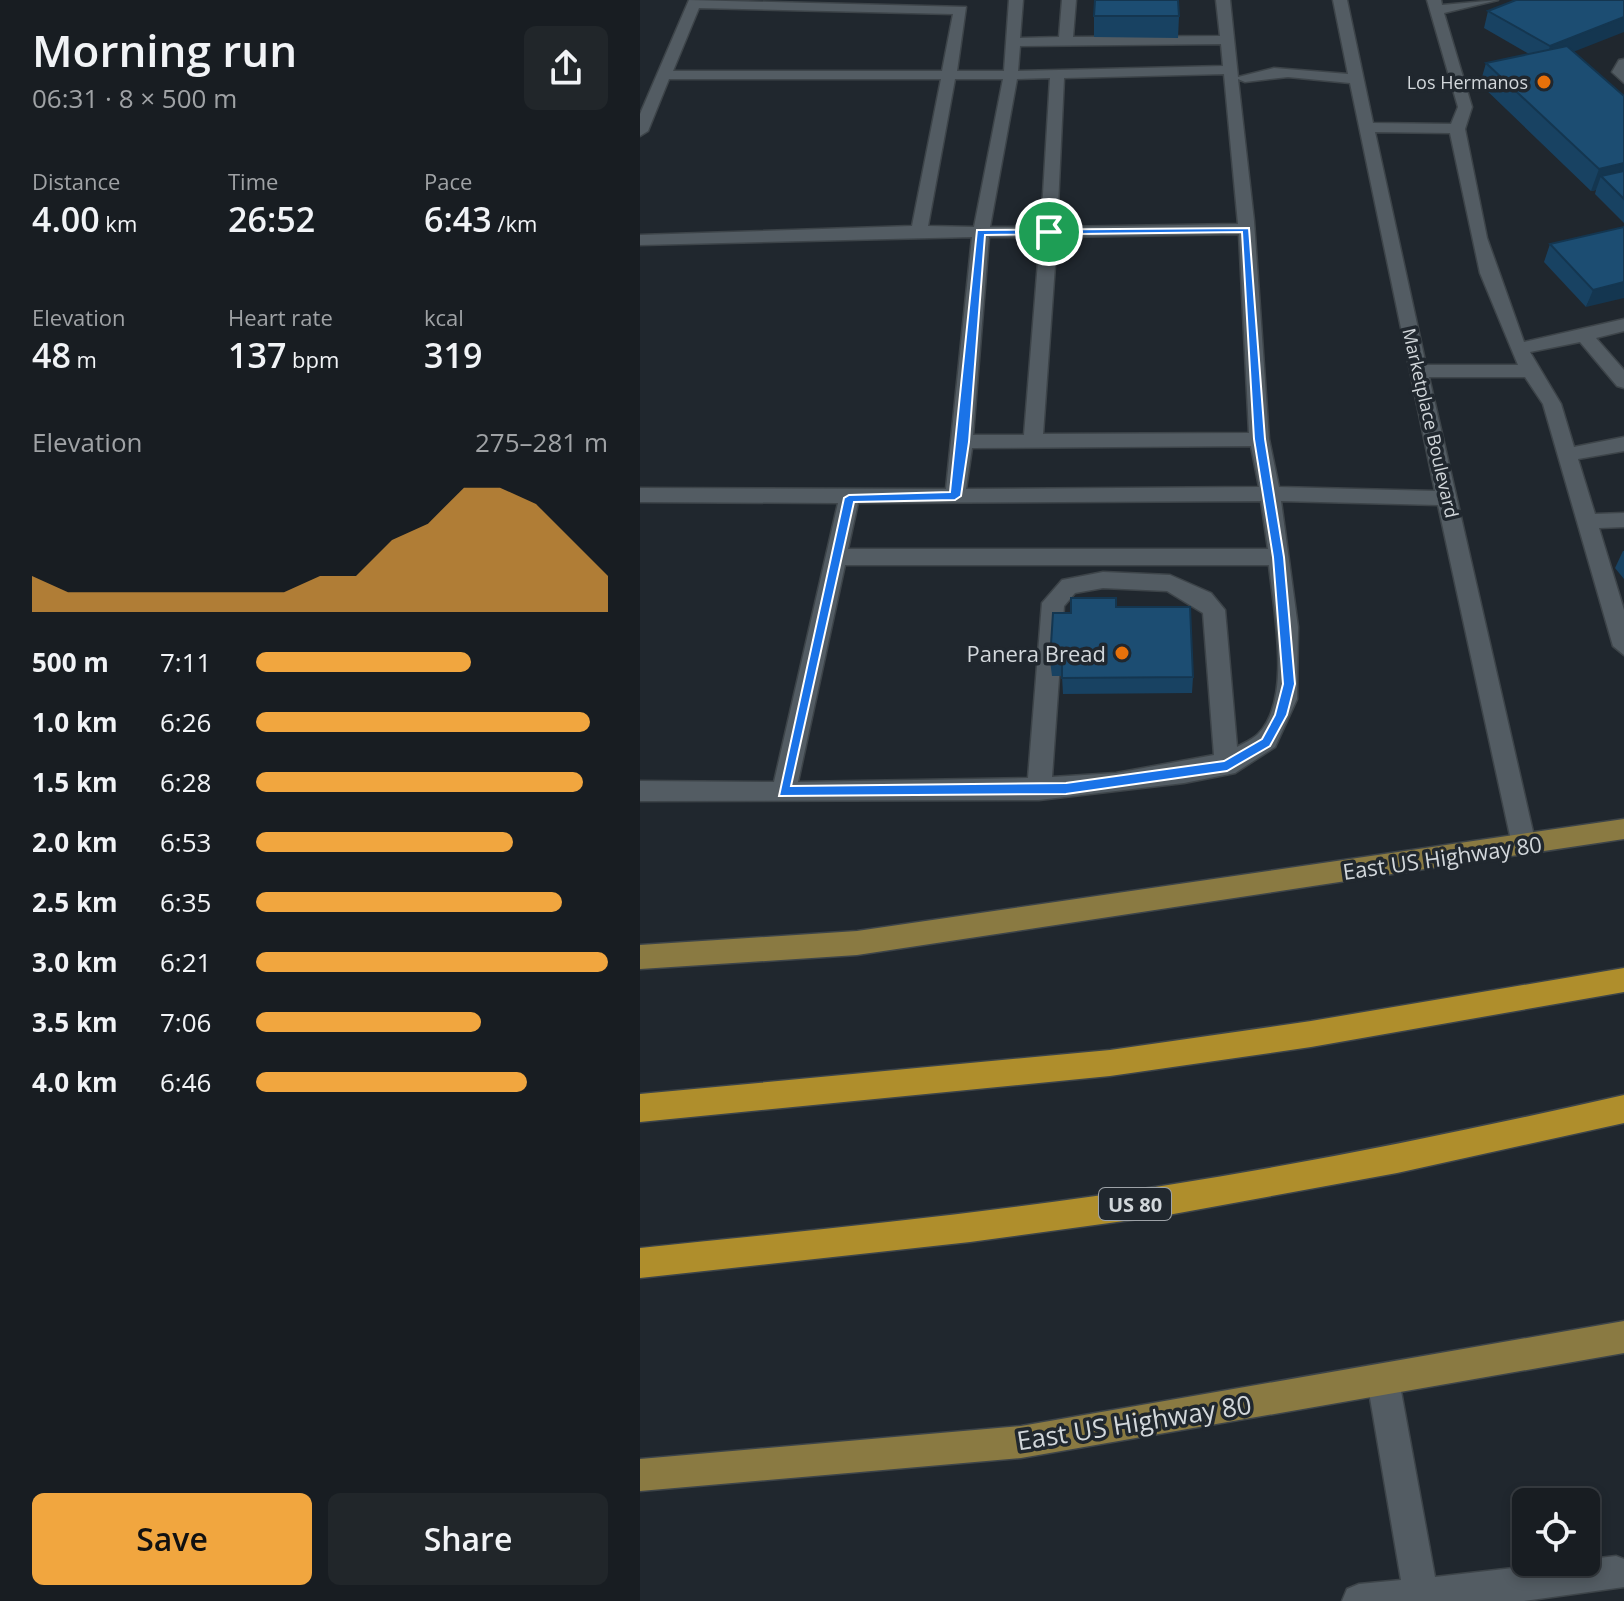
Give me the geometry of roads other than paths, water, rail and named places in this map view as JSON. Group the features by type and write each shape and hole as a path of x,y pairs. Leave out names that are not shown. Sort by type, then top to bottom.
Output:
{"highway":[{"path":"640,1108 948,1084 1267,1041 1462,1005 1624,980"},
{"name":"US 80","path":"640,1263 886,1238 1166,1200 1450,1149 1624,1109"}],"main road":[{"name":"East US Highway 80","path":"640,957 857,943 1624,829"},
{"name":"East US Highway 80","path":"640,1475 1021,1442 1624,1337"}],"street":[{"path":"955,496 963,442 981,232 1011,75 1016,0"},
{"path":"1066,42 1069,0"},
{"path":"640,791 1039,790 1227,766 1266,742 1281,715 1289,684 1279,557 1259,439 1236,75 1227,40 1223,0"},
{"name":"Marketplace Boulevard","path":"1340,0 1418,371 1449,498 1524,845"},
{"path":"1491,0 1436,5 1465,107 1457,129 1489,277 1528,371 1552,404 1624,646"},
{"path":"640,131 695,2 961,10 919,231"},
{"path":"1011,42 1227,40"},
{"path":"1624,63 1619,72 1624,79"},
{"path":"1033,441 1057,74"},
{"path":"664,75 1236,75 1268,86 1358,79"},
{"path":"1367,127 1457,129"},
{"path":"640,240 919,231 1246,229"},
{"path":"1518,349 1624,325"},
{"path":"1584,335 1624,382"},
{"path":"1418,371 1528,371"},
{"path":"963,442 1259,439"},
{"path":"1567,455 1624,444"},
{"path":"640,495 849,498 1270,494 1449,498"},
{"path":"784,792 849,498"},
{"path":"1587,521 1624,520"},
{"path":"836,557 1279,557"},
{"path":"1039,790 1053,603 1069,586 1103,580 1170,583 1203,599 1214,610 1227,766"},
{"path":"1383,1380 1422,1598"},
{"path":"1359,1601 1422,1598 1616,1573"}],"place":[{"name":"Los Hermanos","path":"1544,82"},
{"name":"Panera Bread","path":"1122,653"}]}
